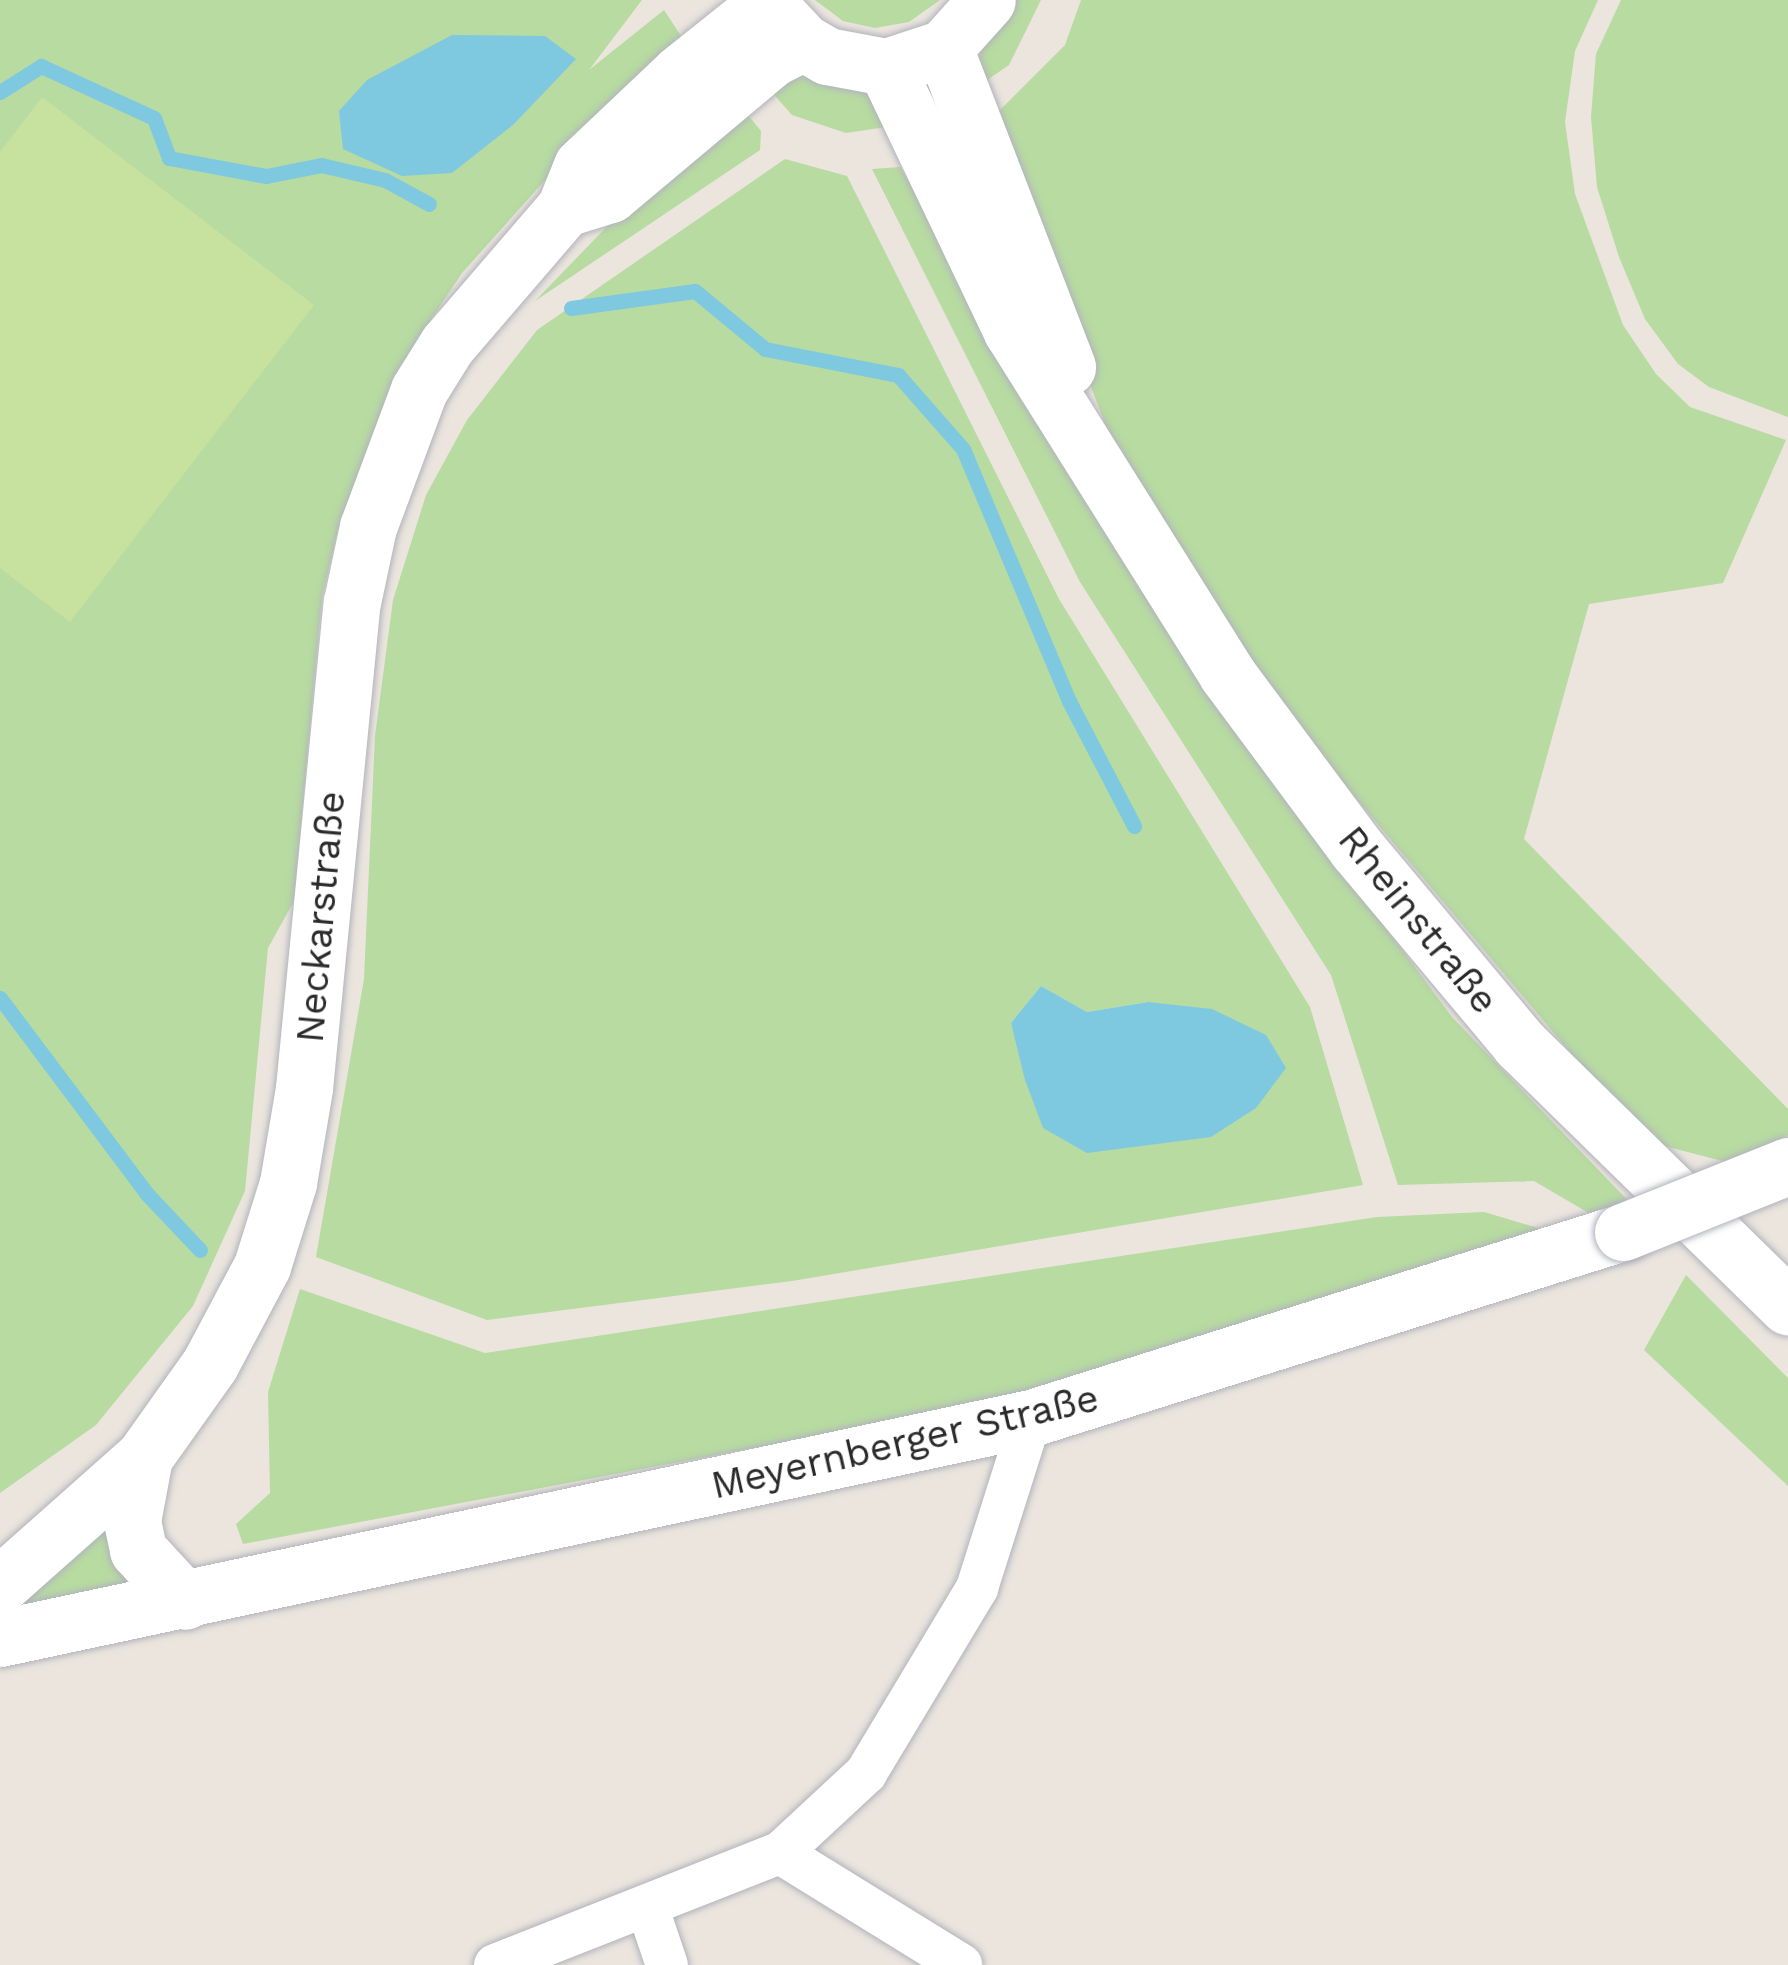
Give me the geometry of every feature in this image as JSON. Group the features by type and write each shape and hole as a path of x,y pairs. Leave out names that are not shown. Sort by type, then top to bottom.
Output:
{"street":[{"path":"780,15 840,61 886,67 944,48 987,0"},
{"name":"Neckarstraße","path":"0,1586 143,1457 210,1364 252,1286 288,1183 315,1000 319,915 352,602 393,450 447,345 565,208 610,194 739,84 780,15"},
{"name":"Rheinstraße","path":"944,48 1108,484"},
{"name":"Rheinstraße","path":"886,67 1004,315 1227,674 1357,849 1520,1044 1788,1306"},
{"name":"Meyernberger Straße","path":"0,1638 1031,1418 1624,1232 1788,1166"},
{"path":"495,1965 648,1910 780,1853 866,1773 920,1690 977,1588 1031,1418"},
{"path":"143,1457 132,1521 138,1550 185,1601"},
{"path":"780,1853 961,1965"},
{"path":"648,1910 668,1965"}],"green space":[{"path":"0,0 642,0 589,70 664,10 685,42 590,130 462,273 399,368 340,522 322,597 294,901 268,948 245,1191 193,1306 96,1425 0,1493"},
{"path":"815,0 940,0 909,22 875,28 843,21"},
{"path":"1008,0 1041,0 1009,65 974,89 984,35"},
{"path":"1081,0 1598,0 1575,51 1565,122 1575,194 1623,325 1656,374 1690,407 1786,440 1723,583 1589,604 1524,839 1788,1109 1788,1135 1734,1164 1645,1141 1284,713 1113,445 990,120 1065,45"},
{"path":"1621,0 1788,0 1788,417 1709,387 1678,364 1645,319 1619,257 1597,187 1591,117 1596,54"},
{"path":"831,78 878,99 893,126 846,133 792,115 769,89 782,79"},
{"path":"42,97 314,305 70,622 0,568 0,152"},
{"path":"739,104 761,131 760,150 535,301 619,214"},
{"path":"785,159 847,176 1059,599 1310,1007 1363,1185 792,1281 487,1320 316,1257 364,979 375,736 393,600 426,495 467,420 537,330","holes":["1041,986 1087,1012 1148,1002 1043,1128 1011,1023"]},
{"path":"900,167 1227,714 1452,1017 1636,1209 1604,1222 1534,1181 1398,1185 1331,975 1080,582 872,169"},
{"path":"1484,1212 1565,1236 1020,1398 243,1544 236,1524 270,1493 268,1392 300,1289 485,1353 1377,1217"},
{"path":"1686,1275 1788,1378 1788,1486 1644,1350"},
{"path":"113,1523 110,1555 131,1587 12,1607"}],"water":[{"path":"452,35 545,36 576,59 513,125 452,173 402,176 343,149 339,111 367,80"},
{"path":"1041,986 1087,1012 1148,1002 1212,1009 1266,1035 1286,1068 1256,1108 1211,1137 1087,1153 1043,1128 1025,1080 1011,1023"}],"waterway":[{"path":"0,92 41,66 154,118 169,158 266,176 321,165 385,180 429,204"},
{"path":"571,308 695,291 765,349 898,375 963,449 1069,701 1134,826"},
{"path":"0,998 147,1194 200,1250"}]}
